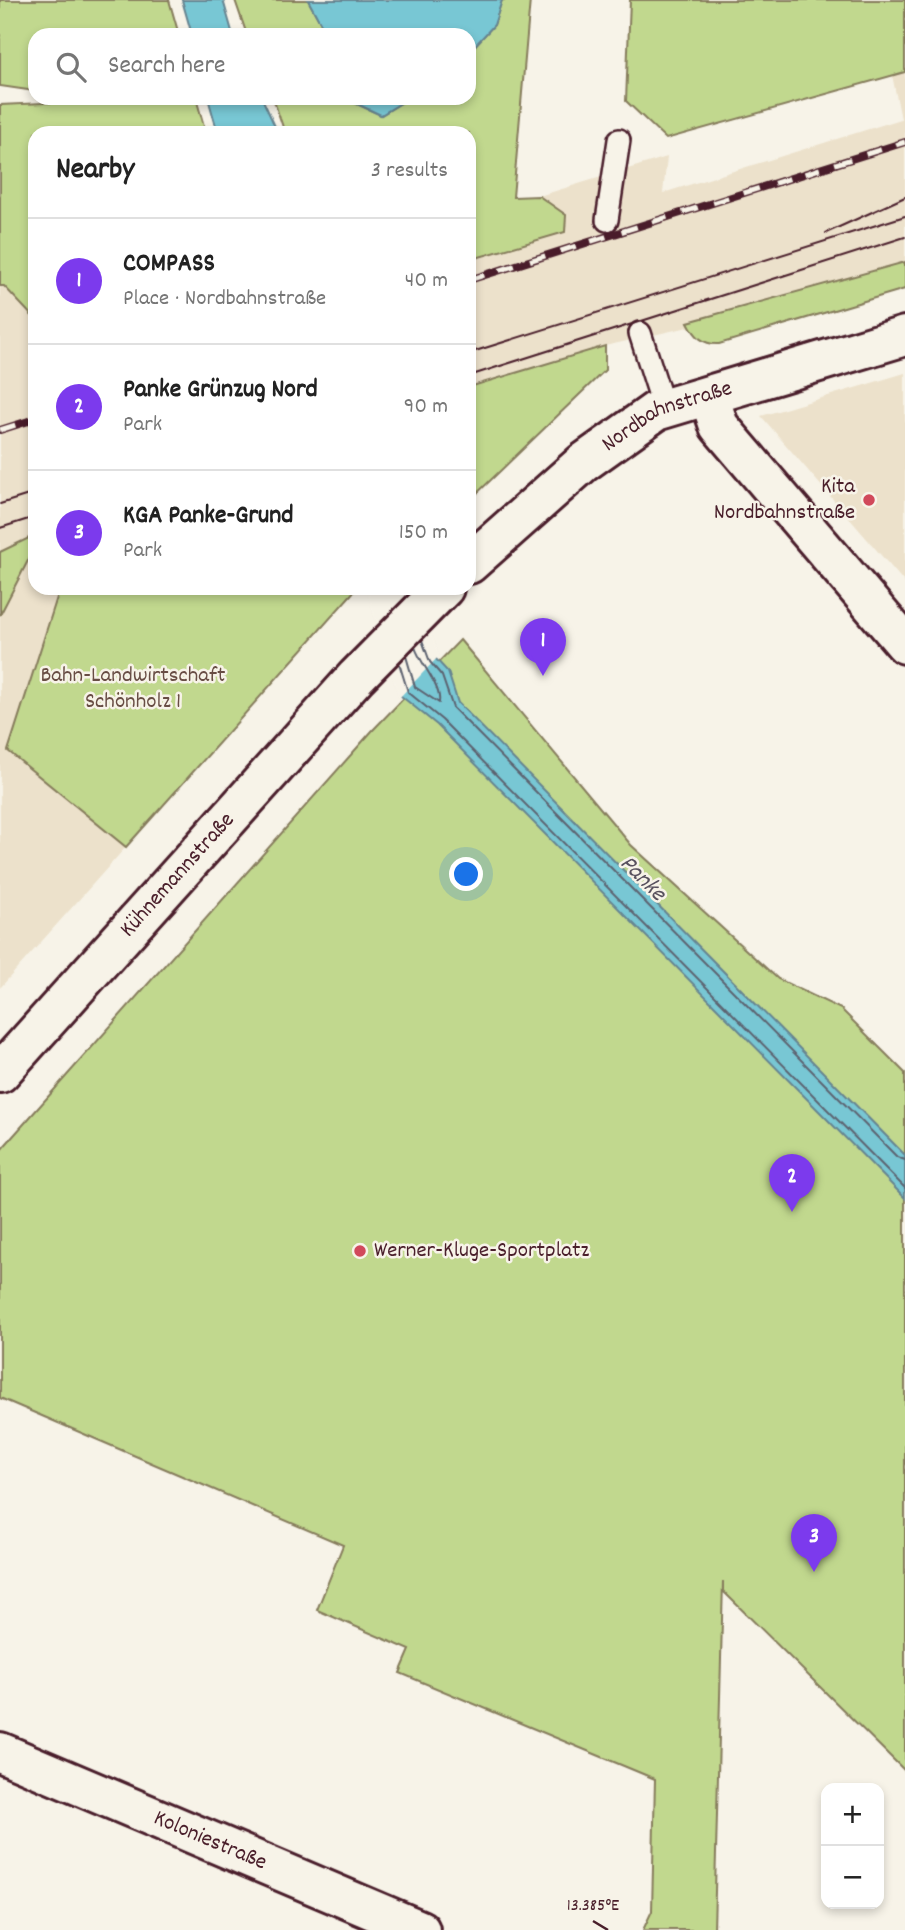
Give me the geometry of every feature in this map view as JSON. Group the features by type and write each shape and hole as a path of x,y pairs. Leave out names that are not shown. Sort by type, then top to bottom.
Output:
{"street":[{"name":"Nordbahnstraße","path":"476,558 583,463 664,408 905,336"},
{"path":"709,396 719,426 905,644"},
{"name":"Kühnemannstraße","path":"0,1073 356,677 437,595"},
{"name":"Koloniestraße","path":"0,1752 420,1930"}],"lane":[{"path":"607,220 619,141"},
{"path":"640,333 664,408"}],"shaded area":[{"path":"905,72 905,265 684,328 605,346 476,385 476,258 565,232 566,215 539,196 667,157 663,193 901,119 892,75"},
{"path":"0,212 28,212 28,538 0,552"},
{"name":"Kita Nordbahnstraße","path":"905,373 905,583 761,416"},
{"path":"28,561 28,595 58,595 8,751 126,847 0,988 0,615"}],"green space":[{"path":"0,0 169,0 177,28 28,28 28,90 0,86"},
{"path":"235,0 308,0 323,28 245,28"},
{"path":"502,0 530,0 513,197 539,196 566,215 565,232 476,258 476,126 283,126 275,105 359,105 381,115 397,105 476,105 476,44 494,25"},
{"path":"630,0 905,0 905,72 666,139 626,101"},
{"path":"0,105 198,105 204,126 28,126 28,312 4,286 0,286"},
{"path":"905,262 905,289 719,344 700,339 688,322"},
{"path":"605,346 605,370 476,494 476,385"},
{"path":"28,538 28,561 0,615 0,552"},
{"name":"Bahn-Landwirtschaft Schönholz 1","path":"58,595 351,595 126,847 8,751"},
{"path":"460,640 631,845 778,979 841,1009 905,1073 905,1771 723,1591 723,1581 714,1930 643,1930 652,1911 655,1779 400,1673 410,1650 317,1610 343,1545 0,1398 0,1151 372,731"}],"water":[{"path":"182,0 223,0 231,28 190,28"},
{"path":"308,0 502,0 494,25 476,44 476,28 323,28"},
{"path":"210,105 265,105 275,126 216,126"},
{"path":"359,105 397,105 381,115"},
{"path":"372,595 376,595 448,672 458,703 905,1155 905,1198 437,725 401,696"}],"pier":[{"path":"368,595 418,595 439,656 399,698"}],"tram line":[{"path":"826,233 905,197"},
{"path":"476,351 905,216"},
{"path":"476,374 905,237"},
{"path":"0,504 28,495"},
{"path":"0,528 28,519"}],"railway":[{"path":"476,278 905,142"},
{"path":"0,430 28,421"}],"place":[{"name":"Kita Nordbahnstraße","path":"869,500"},
{"name":"COMPASS","path":"543,676"},
{"name":"Panke Grünzug Nord","path":"792,1212"},
{"name":"Werner-Kluge-Sportplatz","path":"360,1251"},
{"name":"KGA Panke-Grund","path":"814,1572"}],"water label":[{"name":"Panke","path":"642,879"}]}
